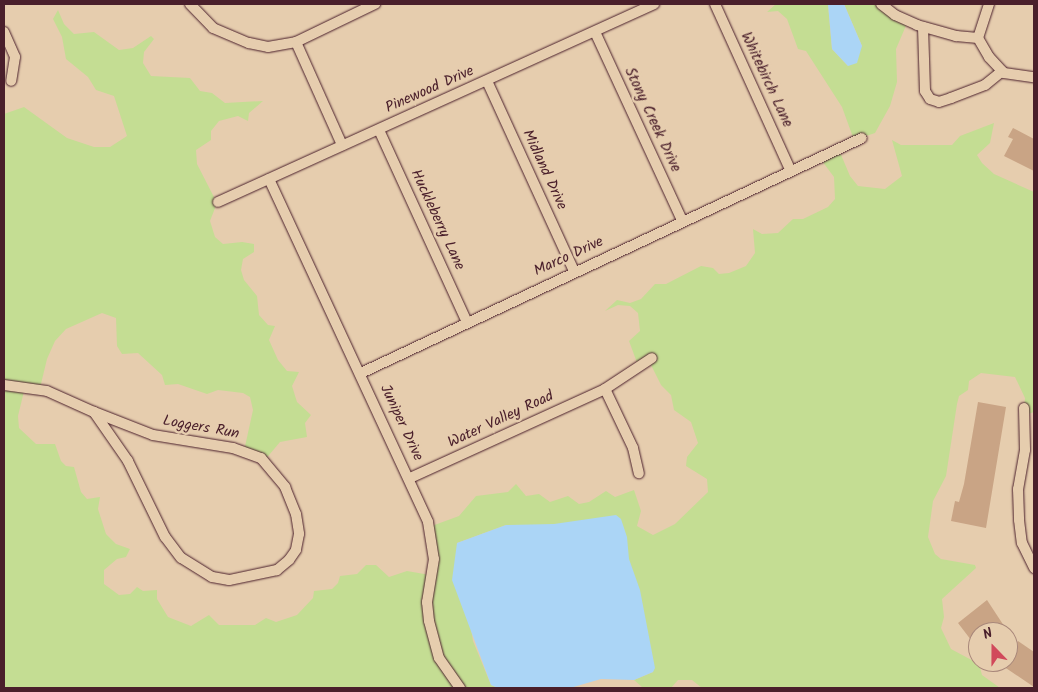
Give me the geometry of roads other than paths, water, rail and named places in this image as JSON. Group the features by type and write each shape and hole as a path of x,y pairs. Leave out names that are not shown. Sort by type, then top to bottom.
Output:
{"street":[{"path":"190,4 213,28 248,44 268,47 296,42 376,4"},
{"path":"351,15 353,4"},
{"name":"Pinewood Drive","path":"218,202 654,4"},
{"name":"Whitebirch Lane","path":"715,4 790,169"},
{"path":"881,4 895,15 923,26 956,36 978,38 1002,71 1014,77 1034,77"},
{"path":"978,38 989,4"},
{"path":"923,26 925,91 930,99 939,102 985,85 1002,71"},
{"path":"4,32 15,57 11,81"},
{"name":"Stony Creek Drive","path":"595,32 682,220"},
{"path":"296,42 342,146"},
{"name":"Midland Drive","path":"487,81 574,271"},
{"name":"Huckleberry Lane","path":"379,130 468,322"},
{"name":"Marco Drive","path":"361,373 790,169 862,138"},
{"name":"Juniper Drive","path":"268,179 410,478 432,542 434,559 427,602 433,643 446,671 460,688"},
{"path":"639,473 633,448 605,389 652,358"},
{"name":"Loggers Run","path":"4,385 47,391 153,435 232,448 261,458 285,487 296,514 299,534 296,550 289,560 277,570 229,580 212,577 181,558 165,537 128,461 94,412"},
{"name":"Water Valley Road","path":"410,478 605,389"},
{"path":"1024,408 1025,450 1018,489 1019,520 1022,543 1034,568"}],"water":[{"path":"828,4 844,4 862,46 857,63 848,66 832,49"},
{"path":"616,515 621,519 627,537 629,559 640,590 655,668 653,672 634,680 601,679 570,688 498,688 491,685 452,580 457,543 506,525 554,524"}]}
